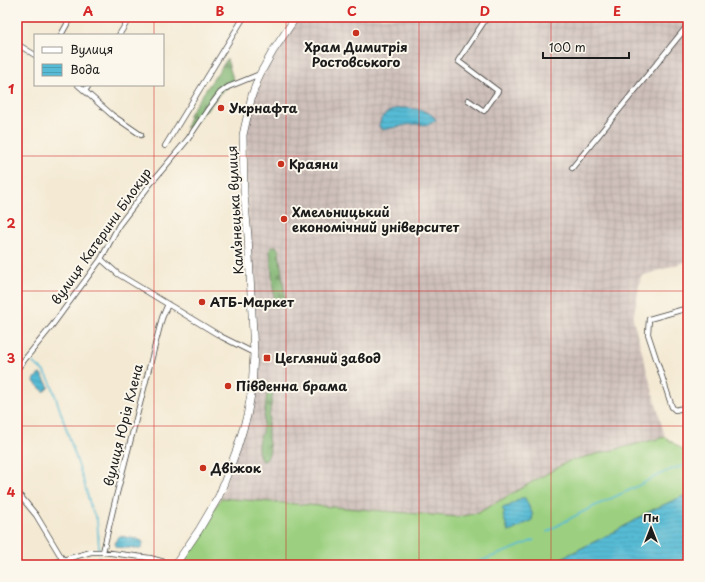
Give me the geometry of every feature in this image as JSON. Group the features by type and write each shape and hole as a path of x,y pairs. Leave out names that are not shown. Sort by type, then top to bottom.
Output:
{"main road":[{"name":"Камʼянецька вулиця","path":"175,565 199,530 219,496 237,449 247,416 252,389 254,353 248,236 244,194 243,135 252,95 260,74 273,51 296,17"}],"street":[{"path":"62,34 71,17"},
{"path":"120,34 130,17"},
{"path":"165,146 244,17"},
{"path":"468,100 484,111 498,91 458,61 487,17"},
{"path":"572,168 688,25"},
{"path":"17,44 34,54"},
{"name":"вулиця Катерини Білокур","path":"17,369 51,327 101,259 108,249 119,225 188,139 218,97 228,87 260,74"},
{"path":"79,86 112,115 141,135"},
{"path":"85,91 88,86"},
{"path":"101,259 118,274 222,337 254,353"},
{"name":"вулиця Юрія Клена","path":"103,552 162,318 168,304"},
{"path":"688,308 649,319 648,334 672,407 675,410 688,407"},
{"path":"17,492 36,515 63,560"},
{"path":"44,565 91,552 103,552 150,558 175,565"}],"shaded area":[{"path":"299,17 688,17 688,261 641,276 633,319 665,437 569,461 478,513 458,517 221,498 255,389 246,135 254,96 263,75 275,53"}],"green space":[{"path":"227,59 234,82 220,93 208,109 205,110 191,127 185,128 188,123 189,114"},
{"path":"276,246 279,251 286,305 284,308 277,307 274,298 270,251 271,247"},
{"path":"270,391 273,393 268,425 270,450 268,457 265,461 262,461 258,451 258,443 262,433 267,393"},
{"path":"665,437 683,450 688,450 688,494 650,511 618,530 548,565 179,565 221,498 458,517 478,513 569,461"}],"water":[{"path":"400,108 425,111 430,113 436,120 428,125 406,125 383,130 379,127 383,116 392,110"},
{"path":"41,374 49,387 45,391 43,391 34,382 36,376"},
{"path":"688,494 688,565 548,565 618,530 650,511"},
{"path":"521,498 525,498 533,515 532,520 512,531 508,531 503,515 505,513 502,508 509,506"},
{"path":"120,536 137,539 143,542 142,548 117,547 115,544 117,538"}],"waterway":[{"path":"33,363 44,372 51,383 83,479 91,508 97,520 99,548"},
{"path":"547,532 578,514 659,475 688,465"},
{"path":"470,565 534,540"},
{"path":"99,556 100,565"}],"place":[{"name":"Храм Димитрія Ростовського","path":"356,33"},
{"name":"Укрнафта","path":"221,108"},
{"name":"Краяни","path":"281,164"},
{"name":"Хмельницький економічний університет","path":"284,219"},
{"name":"АТБ-Маркет","path":"202,302"},
{"name":"Цегляний завод","path":"267,358"},
{"name":"Південна брама","path":"228,386"},
{"name":"Двіжок","path":"203,468"}]}
